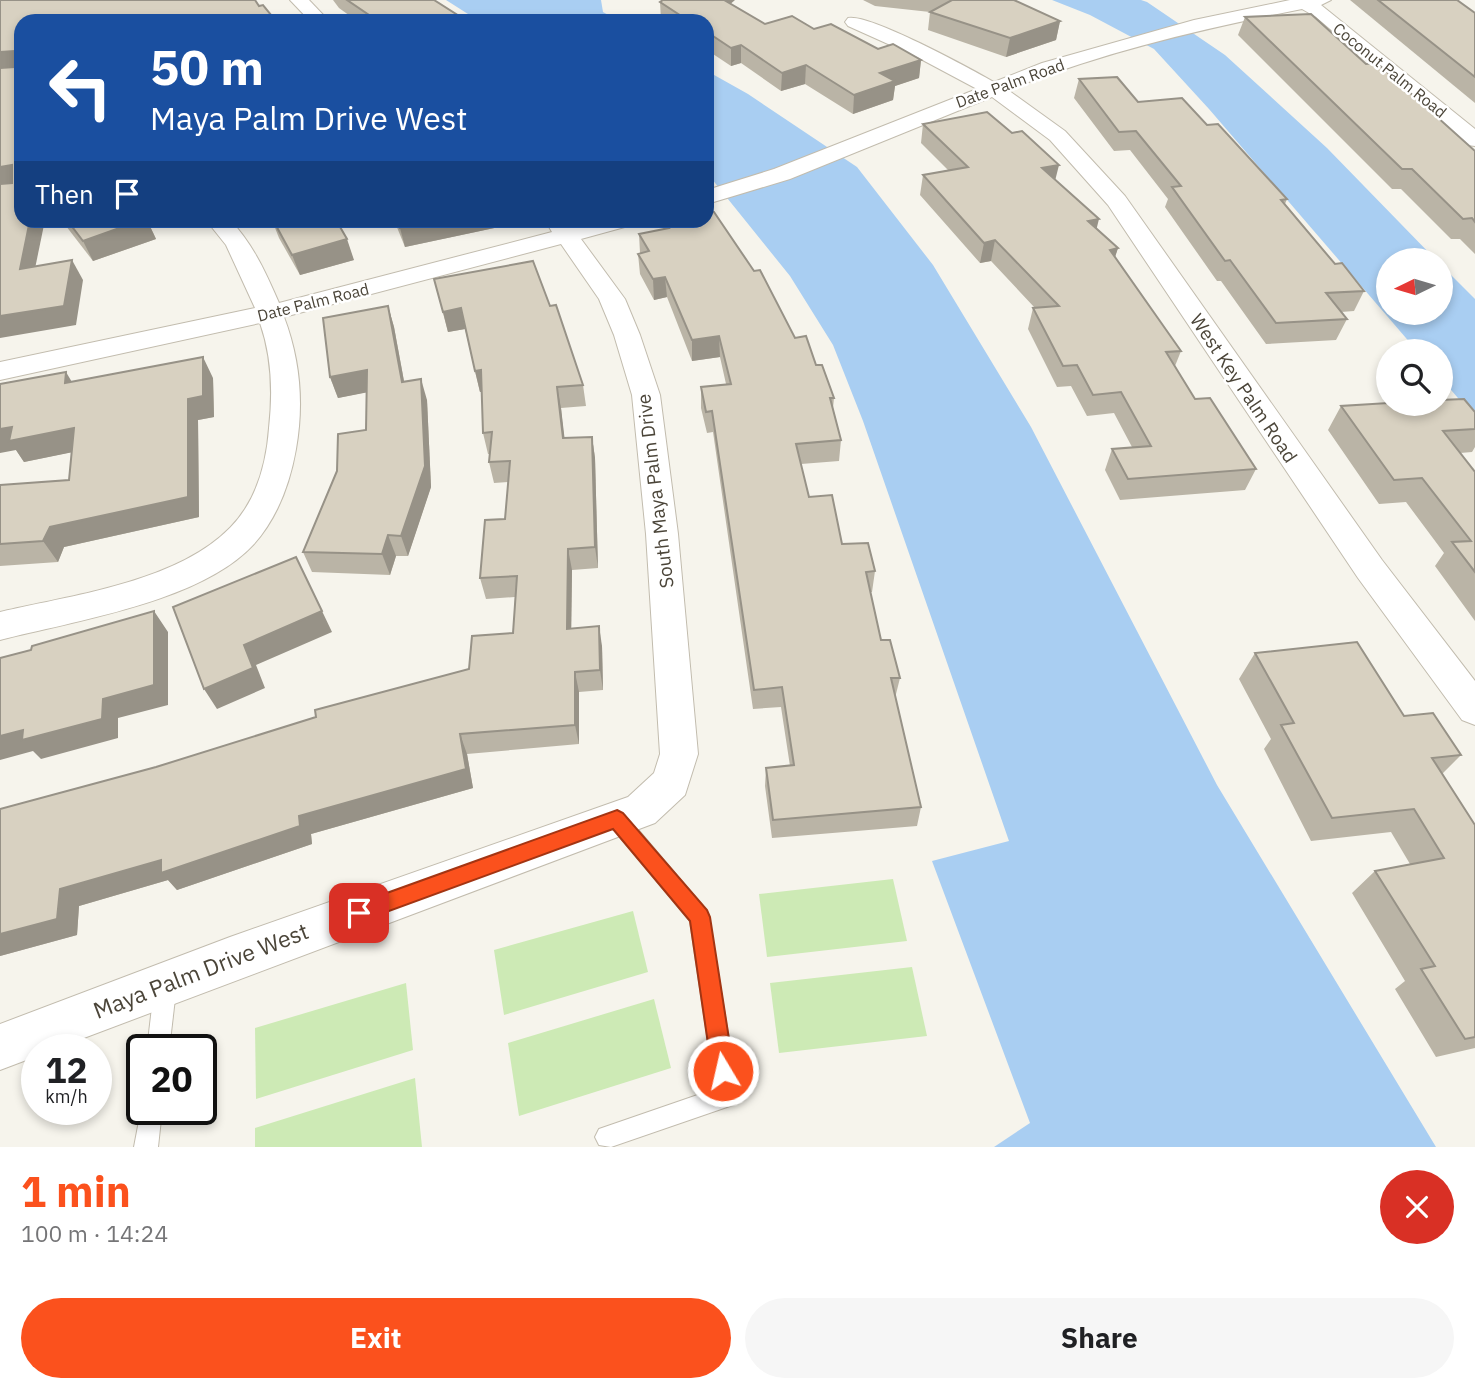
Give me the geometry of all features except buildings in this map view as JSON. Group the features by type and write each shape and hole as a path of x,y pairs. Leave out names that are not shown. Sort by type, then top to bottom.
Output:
{"street":[{"path":"299,0 313,14"},
{"name":"Date Palm Road","path":"714,195 782,174 1049,67 1200,24 1308,1"},
{"name":"Coconut Palm Road","path":"1308,1 1475,140"},
{"name":"West Key Palm Road","path":"854,22 918,50 993,89 1058,136 1089,167 1117,201 1362,558 1475,709"},
{"path":"0,625 121,596 185,575 223,553 251,529 266,504 274,479 285,405 283,356 270,313 237,243 224,228"},
{"name":"Date Palm Road","path":"0,371 270,313 562,228"},
{"name":"South Maya Palm Drive","path":"562,228 612,299 627,335 646,395 662,534 679,754 671,783"},
{"name":"Maya Palm Drive West","path":"0,1047 641,810 671,783"}],"lane":[{"path":"607,1137 727,1096 699,917 617,819"},
{"path":"160,1034 166,984"},
{"path":"146,1147 149,1125"}],"green space":[{"path":"893,879 907,941 767,957 759,894"},
{"path":"633,911 648,972 504,1015 494,950"},
{"path":"912,967 927,1036 779,1053 770,983"},
{"path":"406,983 413,1050 256,1099 255,1028"},
{"path":"654,999 671,1068 519,1116 508,1043"},
{"path":"415,1078 422,1147 255,1147 255,1128"}],"water":[{"path":"446,0 601,0 603,12 607,14 468,14"},
{"path":"1052,0 1141,0 1225,55 1327,148 1424,248 1376,248 1376,303 1154,49 1090,15"},
{"path":"714,75 748,94 857,167 933,265 1031,427 1217,785 1436,1147 994,1147 1030,1123 932,861 1009,841 863,421 833,345 790,276 714,182"},
{"path":"1453,277 1475,299 1475,418 1453,392 1453,339 1407,339 1396,326 1453,325"}],"route":[{"path":"359,913 617,819 699,917 723,1071"}]}
